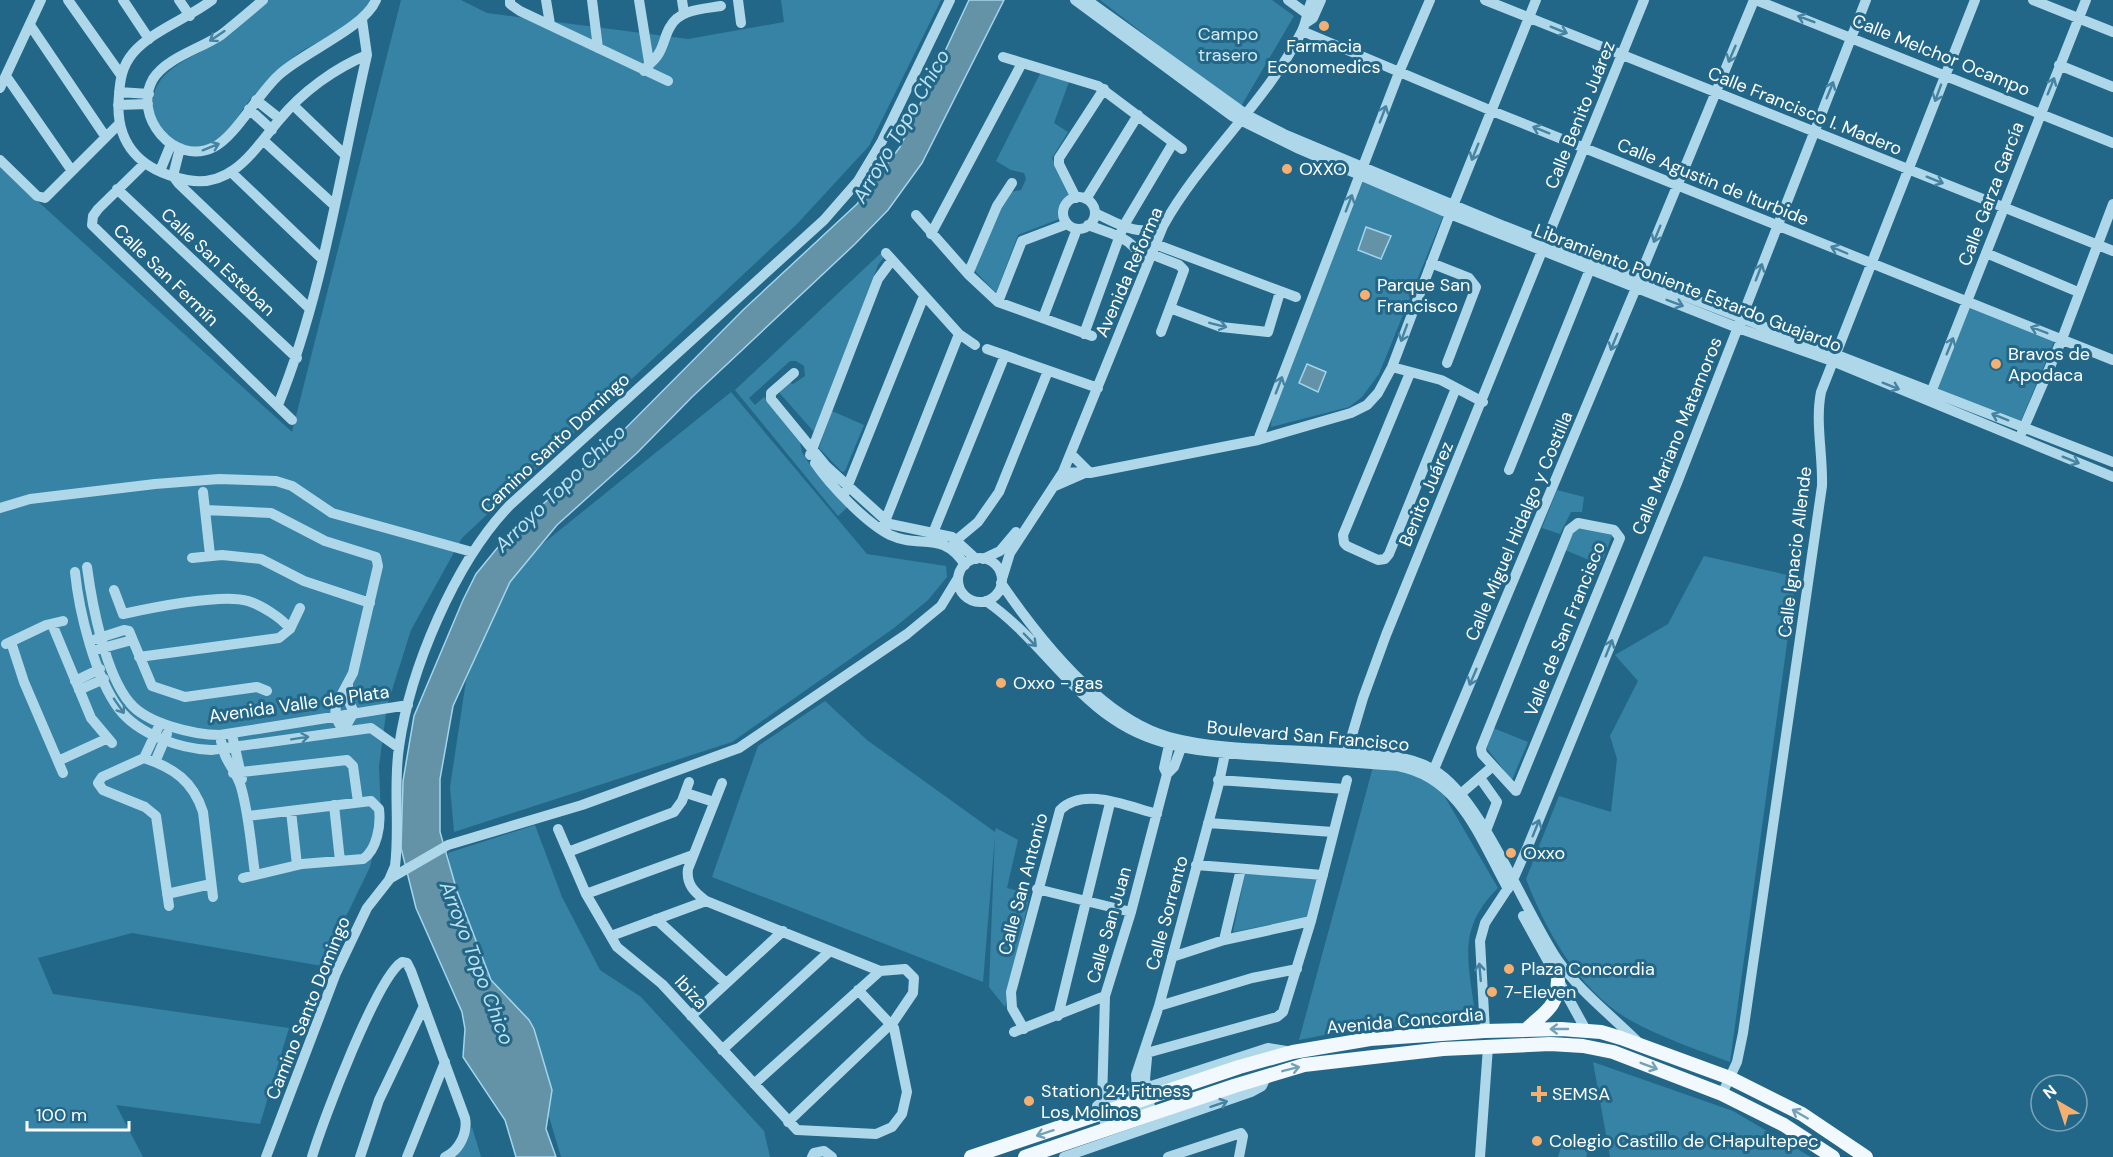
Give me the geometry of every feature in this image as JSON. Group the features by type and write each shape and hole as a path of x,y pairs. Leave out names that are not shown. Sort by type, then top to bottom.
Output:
{"main road":[{"path":"1526,1030 1552,1007 1557,994 1558,980"},
{"name":"Avenida Concordia","path":"1144,1099 1178,1083 1293,1052 1370,1039 1485,1030 1586,1030 1640,1045 1730,1078 1802,1114 1866,1157"},
{"path":"1403,1053 1420,1046 1478,1044 1482,1041 1485,1030"},
{"path":"1586,1030 1614,1052"},
{"name":"Avenida Concordia","path":"971,1157 1195,1099 1267,1075 1328,1061 1488,1047 1583,1046 1614,1052 1722,1094 1784,1125 1833,1157"},
{"path":"1104,1121 1144,1099 1195,1099"},
{"name":"Avenida Concordia","path":"1025,1157 1074,1142 1104,1121"}],"street":[{"path":"0,88 41,0"},
{"path":"68,0 121,75"},
{"path":"123,0 149,39"},
{"path":"179,0 190,16"},
{"path":"212,0 190,16 149,39 134,53 121,75 118,125 129,146 144,164 173,176 195,181 232,173 264,141 293,105 336,71 368,55"},
{"path":"263,0 220,35 167,65 155,77 148,99 152,124 176,146 194,151 214,147 229,137 252,104 295,62 362,20 376,0"},
{"path":"510,0 510,4 520,11 598,48 647,67 668,81"},
{"path":"546,0 550,24"},
{"path":"592,0 598,48"},
{"path":"639,0 647,67"},
{"path":"682,0 684,13"},
{"path":"738,0 741,23"},
{"path":"1075,0 1244,118"},
{"path":"1087,0 1244,118"},
{"name":"Calle Agustin de Iturbide","path":"1288,0 1307,21 1400,70 1492,111 2113,360"},
{"name":"Avenida Reforma","path":"1307,21 1312,0"},
{"name":"Avenida Reforma","path":"1001,581 1010,553 1063,472 1163,226 1185,192 1244,118 1321,0"},
{"path":"1258,440 1400,70 1430,0"},
{"name":"Calle Francisco I. Madero","path":"1485,0 2113,251"},
{"path":"1053,487 1088,473 1258,440 1351,414 1367,405 1378,393 1392,367 1451,210 1536,0"},
{"name":"Calle Benito Juárez","path":"1544,246 1644,0"},
{"name":"Calle Melchor Ocampo","path":"1755,0 1851,36 2113,143"},
{"name":"Calle Miguel Hidalgo y Costilla","path":"1432,773 1755,0"},
{"name":"Calle Mariano Matamoros","path":"1485,1030 1480,941 1485,923 1510,885 1740,322 1866,0"},
{"name":"Calle Ignacio Allende","path":"1722,1094 1730,1078 1743,1033 1793,698 1822,486 1823,453 1819,407 1833,357 1872,264 1975,0"},
{"path":"2033,0 2113,32"},
{"name":"Calle Garza García","path":"1930,395 1969,302 2003,207 2086,0"},
{"name":"Camino Santo Domingo","path":"266,1157 336,973 367,908 389,880 396,858 399,748 408,705 424,654 472,552 510,505 817,228 848,194 882,141 949,2"},
{"path":"647,67 660,53 671,24 684,13 721,6"},
{"path":"278,405 297,358 310,309 368,55 362,20"},
{"path":"30,25 105,136"},
{"path":"916,215 968,274 998,302 1088,335 1121,232 1178,146 1104,89 1090,82 1004,57"},
{"path":"931,234 1022,63"},
{"path":"2060,65 2113,87"},
{"path":"6,76 72,171"},
{"path":"1104,89 1059,158 1059,165 1081,199 1137,248 1146,268"},
{"path":"119,92 148,99"},
{"path":"118,105 148,99"},
{"path":"252,104 280,119"},
{"path":"252,104 272,130"},
{"path":"293,105 344,154"},
{"path":"1072,226 1063,215 1065,206 1081,199 1137,115"},
{"name":"Libramiento Poniente Estardo Guajardo","path":"1244,118 1361,173 1451,210 1930,395 2024,427 2113,462"},
{"path":"0,160 42,198 47,197 118,125"},
{"path":"264,141 334,205"},
{"path":"160,171 176,146"},
{"path":"176,146 173,176 183,189 310,309"},
{"name":"Calle San Fermín","path":"144,164 93,216 91,221 94,229 292,420"},
{"path":"232,173 322,259"},
{"path":"968,274 997,206 1012,183"},
{"name":"Calle San Esteban","path":"117,189 297,358"},
{"path":"2019,438 2062,339 2113,204"},
{"path":"1088,225 1095,213"},
{"path":"998,302 1022,241 1072,226 1088,225 1121,232 1146,232 1163,226"},
{"path":"1043,318 1072,226"},
{"name":"Libramiento Poniente Estardo Guajardo","path":"1544,246 1590,269 1638,283"},
{"name":"Benito Juárez","path":"1345,757 1386,635 1544,246"},
{"path":"1153,249 1296,297"},
{"path":"1153,249 1184,270 1161,332"},
{"path":"1986,254 2078,292"},
{"path":"810,450 878,279 889,257 959,334 975,345"},
{"path":"1431,263 1469,278 1476,286 1447,363"},
{"path":"1509,470 1590,269"},
{"path":"1170,308 1221,327 1271,337 1280,292"},
{"path":"847,491 924,296"},
{"path":"884,525 891,501 959,334"},
{"path":"987,349 1098,388"},
{"path":"931,538 1005,355"},
{"path":"1392,367 1426,375 1482,402"},
{"path":"953,543 978,522 999,492 1048,371"},
{"path":"389,880 404,869 448,845 582,805 739,748 907,634 941,606 954,600 986,601 993,597 1001,581 996,566 979,559 953,543 884,525 847,491 810,450 771,396 794,373"},
{"path":"1410,373 1343,535 1347,546 1378,560 1385,559 1389,554 1456,388"},
{"name":"Libramiento Poniente Estardo Guajardo","path":"1930,395 2019,438 2112,474"},
{"path":"1071,454 1088,473"},
{"path":"1063,472 1088,473"},
{"path":"0,508 30,500 156,484 219,479 276,481 292,486 332,513 472,552"},
{"path":"203,492 210,555"},
{"path":"867,511 891,501"},
{"path":"206,510 271,513 325,541 376,557 378,563 353,673 338,700 335,716 343,731"},
{"name":"Avenida Reforma","path":"979,559 1000,551 1030,520"},
{"name":"Valle de San Francisco","path":"1578,524 1614,530 1619,535 1619,541 1517,791 1497,770 1480,748 1570,528 1578,524"},
{"path":"953,543 965,565"},
{"path":"192,558 210,555 261,559 304,581 370,603"},
{"path":"941,606 965,565 979,559"},
{"name":"Avenida Valle de Plata","path":"87,567 97,644 105,673 124,714 160,737 190,748 222,747 371,728 399,748"},
{"name":"Avenida Valle de Plata","path":"75,572 78,601 97,644"},
{"path":"958,578 960,590 969,599"},
{"name":"Boulevard San Francisco","path":"1001,581 1072,671 1118,713 1161,734 1229,750"},
{"path":"114,590 123,614 226,599 247,601 283,621 290,629"},
{"path":"78,601 91,598"},
{"name":"Boulevard San Francisco","path":"986,601 1009,618 1065,677 1102,711 1137,732 1169,746 1406,760 1432,773 1458,796 1483,837 1586,1030"},
{"path":"139,657 279,638 290,629 300,608"},
{"path":"63,621 8,643 63,773"},
{"path":"52,624 91,718 109,741 58,761"},
{"path":"97,644 124,630 129,631 152,686 180,697 256,687 267,690"},
{"path":"97,644 132,640"},
{"path":"77,685 105,673"},
{"name":"Avenida Valle de Plata","path":"105,673 129,704 166,724 199,735 220,735 408,705"},
{"path":"343,731 354,712 348,700 348,684"},
{"path":"166,724 150,760 102,777 98,783 102,790 146,807 156,816 169,906"},
{"path":"232,733 240,785 248,816 255,874"},
{"path":"220,735 227,764 238,773 347,760 353,766 358,802"},
{"name":"Calle San Juan","path":"1167,774 1164,768 1169,746"},
{"name":"Calle San Juan","path":"1104,1121 1106,996 1131,912 1167,774 1174,767 1181,748"},
{"name":"Calle Sorrento","path":"1144,1099 1146,1051 1229,750"},
{"path":"150,760 186,779 199,799 213,897"},
{"path":"1458,796 1484,782 1497,770"},
{"path":"1483,837 1497,805 1484,782"},
{"path":"722,783 693,855 688,881 695,892 706,901 880,972 905,969 914,978 910,998 891,1024 788,1122 797,1130 876,1134 891,1127 902,1114 907,1092 891,1024 858,990"},
{"path":"1146,1051 1277,1017 1283,1012 1311,921 1346,784 1220,783"},
{"path":"568,852 668,814 678,807 688,788 714,802"},
{"name":"Calle San Antonio","path":"1058,1017 1019,1030 1012,1008 1011,992 1060,810 1083,798 1157,814"},
{"path":"243,878 297,865 365,858 378,832 380,813 376,802 358,802 248,816"},
{"path":"1058,1017 1110,803"},
{"path":"334,805 340,861"},
{"path":"291,810 297,865"},
{"path":"1208,823 1333,832"},
{"name":"Ibiza","path":"558,829 586,894 611,936 627,957 655,978 788,1122"},
{"path":"586,894 693,855"},
{"path":"1196,865 1323,875"},
{"path":"1224,940 1241,869"},
{"path":"167,894 211,884"},
{"name":"Boulevard San Francisco","path":"1510,885 1565,971 1592,1002 1640,1045"},
{"path":"1037,889 1131,912"},
{"path":"611,936 706,901"},
{"path":"656,919 726,983"},
{"path":"1172,957 1224,940 1311,921"},
{"path":"691,1016 783,931"},
{"path":"723,1050 830,951"},
{"path":"312,1157 357,1041 396,967 402,962 407,963 424,1006 466,1124 457,1148 445,1157"},
{"path":"1159,1006 1244,980 1297,969"},
{"path":"754,1084 880,972"},
{"path":"1058,1017 1106,996"},
{"path":"360,1157 379,1100 424,1006"},
{"path":"1480,1157 1488,1047"},
{"path":"407,1157 445,1062"},
{"path":"1104,1121 1257,1090 1262,1086 1267,1075"},
{"path":"1064,1157 1104,1121 1144,1099"},
{"path":"816,1130 813,1155 824,1151 832,1156"},
{"path":"830,1131 832,1156"},
{"path":"1168,1157 1242,1134 1239,1157"}],"green space":[{"path":"268,0 371,0 365,10 348,26 304,50 278,71 252,97 217,140 205,146 195,147 179,144 170,139 159,125 153,108 154,94 159,83 177,65 235,30"},
{"path":"401,0 461,0 487,13 688,39 784,22 781,0 941,0 869,146 797,224 462,538 411,630 387,706 379,766 381,818 370,867 322,966 132,933 38,958 53,994 289,1028 260,1124 116,1105 143,1157 0,1157 0,167 292,432"},
{"name":"Campo trasero","path":"1100,0 1272,0 1294,16 1240,108"},
{"path":"1042,70 1070,79 1054,123 1068,132 1052,158 1070,194 1060,205 1059,219 1018,235 996,293 974,270 994,218 1010,192 1021,190 1026,179 1024,173 1011,170 996,161"},
{"name":"Parque San Francisco","path":"1363,181 1443,216 1379,374 1362,397 1349,407 1271,427 1272,415"},
{"path":"881,253 884,257 878,265 814,432 777,390 787,382 793,384 805,376 804,366 796,361 790,361 749,398 755,405 764,397 799,438 802,452 808,462 850,505 838,516 735,390"},
{"name":"Bravos de Apodaca","path":"1970,307 2055,339 2020,423 1937,389"},
{"path":"731,392 867,554 946,566 947,577 928,600 894,628 732,742 454,832 450,787 466,681 490,612 514,567"},
{"path":"832,411 864,425 845,471 842,472 819,448"},
{"path":"1557,490 1584,497 1582,512 1571,512 1560,534 1542,528"},
{"path":"1575,527 1613,533 1601,565 1565,550"},
{"path":"1704,556 1796,577 1730,1062 1653,1031 1610,1007 1579,975 1566,957 1543,919 1526,879 1559,796 1611,812 1617,759 1610,736 1638,681 1615,655 1668,624"},
{"path":"825,701 867,740 995,832 996,828 1018,840 1007,888 1030,894 1005,1007 989,987 995,835 983,982 712,877 758,746"},
{"path":"1493,728 1528,742 1512,780 1484,745"},
{"path":"1373,767 1417,774 1442,792 1498,888 1475,919 1470,935 1469,966 1476,1022 1355,1029 1299,1040"},
{"path":"535,825 562,897 600,970 641,997 764,1131 770,1157 561,1157 536,1073 516,1061 456,905 448,853"},
{"path":"1245,874 1317,878 1308,917 1233,932"},
{"path":"1593,1062 1733,1111 1811,1157 1610,1157"},
{"path":"472,1127 481,1157 454,1157 457,1156"},
{"path":"1564,1137 1590,1145 1586,1157 1558,1157"}],"water":[{"name":"Arroyo Topo Chico","path":"969,0 1004,0 922,163 888,210 855,244 692,397 637,453 557,525 510,582 453,706 440,779 440,832 457,891 491,980 529,1020 534,1029 552,1090 546,1129 556,1157 516,1157 505,1120 463,1057 465,1029 462,1012 416,908 401,848 403,781 414,716 476,574 507,536 604,450 743,310 857,204 900,147"},
{"path":"1366,227 1391,236 1381,259 1358,250"},
{"path":"1307,364 1326,372 1318,392 1299,383"}],"place":[{"name":"Farmacia Economedics","path":"1324,26"},
{"name":"OXXO","path":"1287,169"},
{"name":"Parque San Francisco","path":"1365,295"},
{"name":"Bravos de Apodaca","path":"1996,364"},
{"name":"Oxxo - gas","path":"1001,683"},
{"name":"Oxxo","path":"1511,853"},
{"name":"Plaza Concordia","path":"1509,969"},
{"name":"7-Eleven","path":"1492,992"},
{"name":"SEMSA","path":"1539,1094"},
{"name":"Station 24 Fitness Los Molinos","path":"1029,1101"},
{"name":"Colegio Castillo de CHapultepec","path":"1537,1141"}]}
